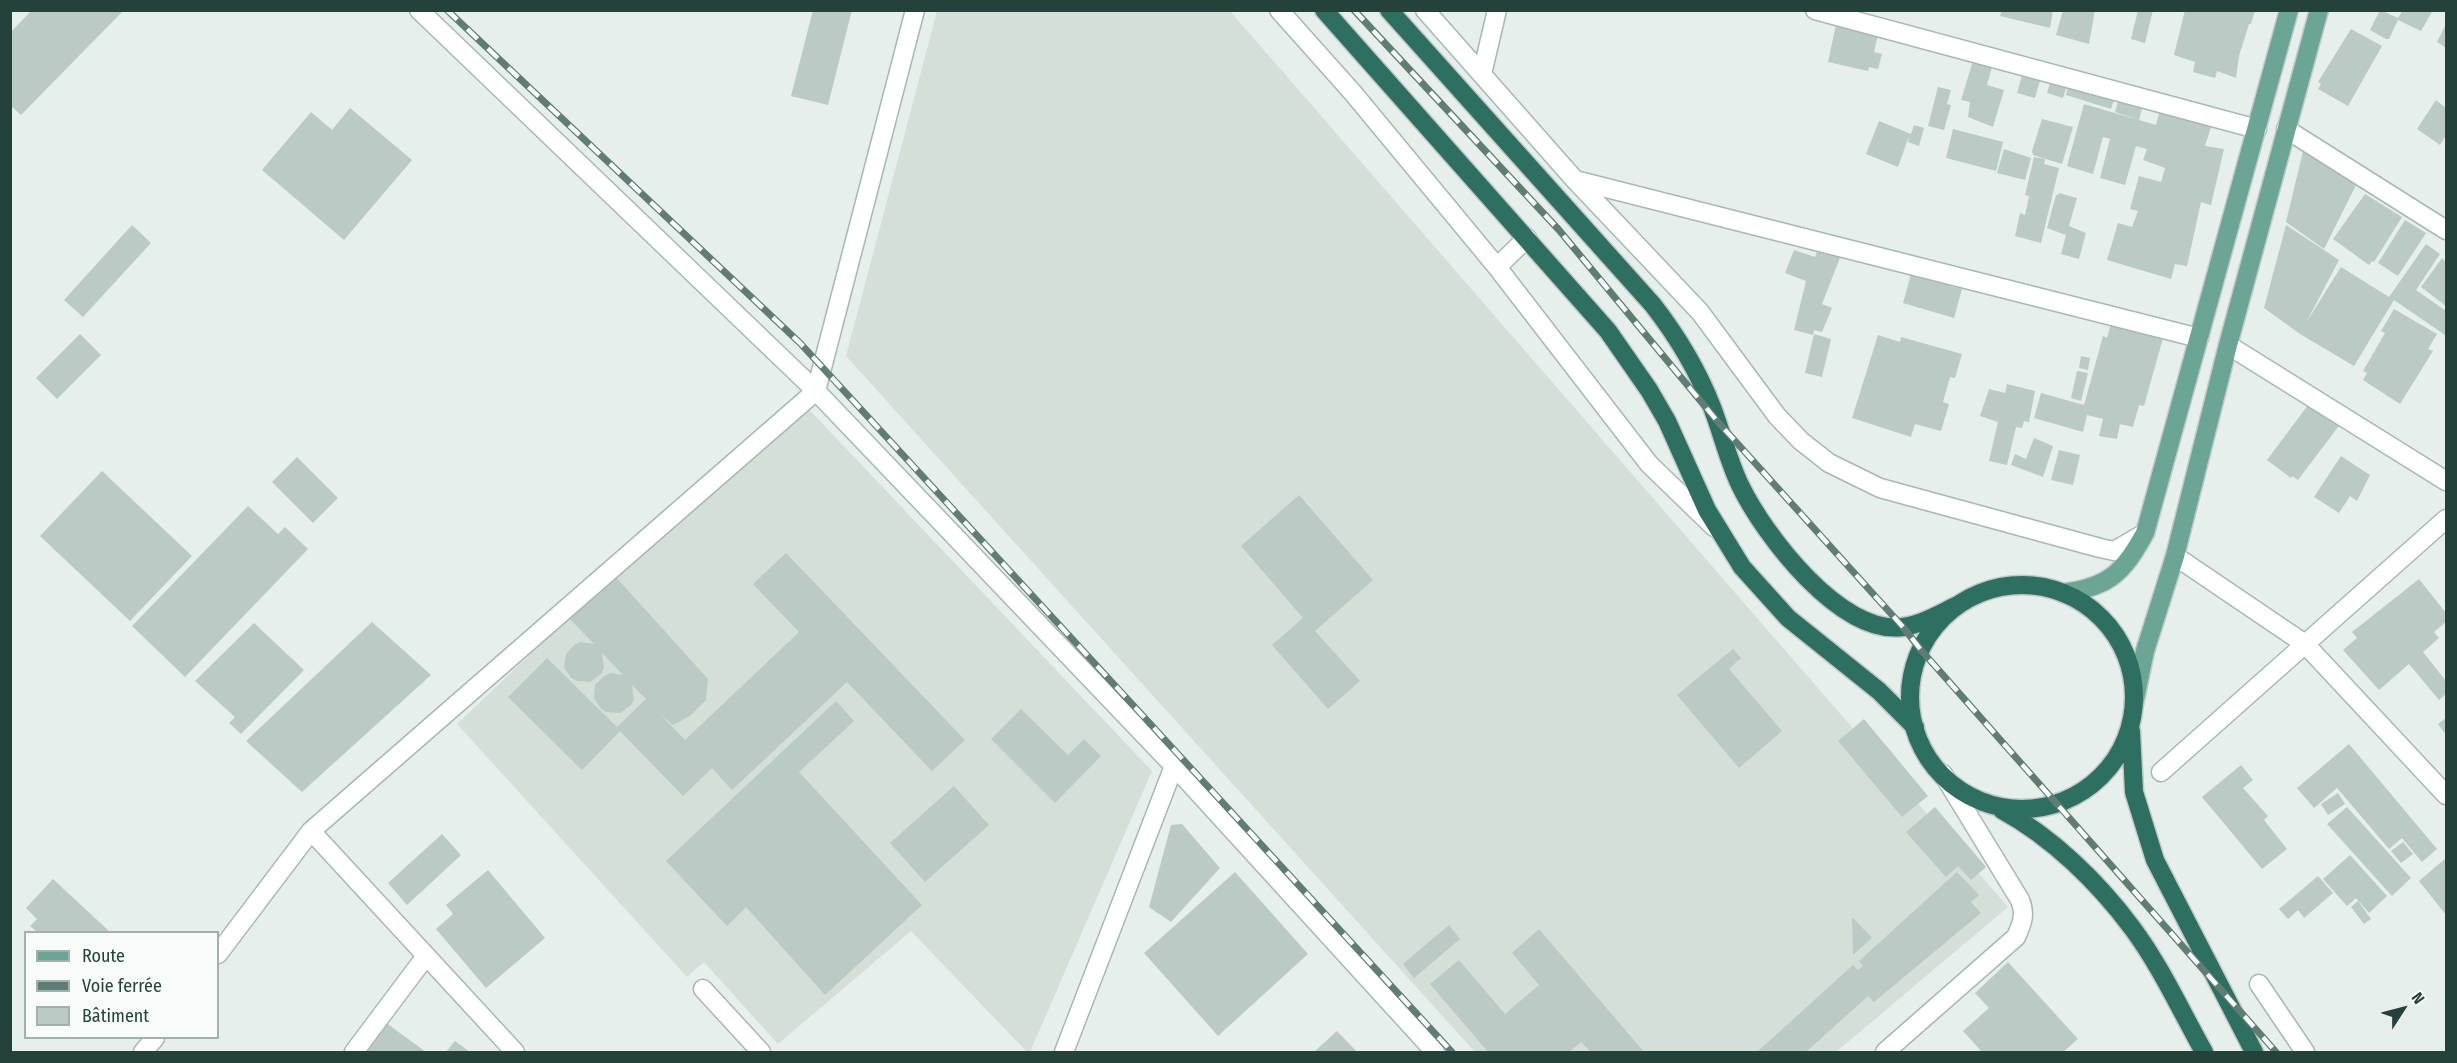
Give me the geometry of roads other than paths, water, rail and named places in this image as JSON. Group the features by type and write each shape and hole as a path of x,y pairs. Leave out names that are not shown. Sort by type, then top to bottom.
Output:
{"highway":[{"path":"1324,10 1608,331 1649,390 1667,421 1718,530 1742,567 1788,618 1879,691 1915,728"},
{"path":"1389,10 1668,325 1703,387 1718,422 1730,463 1754,511 1785,552 1820,592 1865,622 1886,627 1903,627 1920,622 1986,591 2016,585 2048,588 2063,593 2095,613 2117,639 2132,676 2134,792 2143,828 2155,861 2254,1053"},
{"path":"1958,605 1935,626 1917,659 1911,693 1915,728 1926,753 1943,774 1964,792 1989,803 2041,834 2065,854 2111,902 2151,956 2204,1053"},
{"path":"1989,803 2030,808 2057,803 2079,793 2111,765 2122,747 2133,712"}],"main road":[{"path":"2063,593 2094,588 2108,579 2134,553 2145,533 2289,10"},
{"path":"2133,712 2145,651 2175,556 2228,345 2319,10"}],"street":[{"path":"419,10 816,392 1174,766 1435,1053"},
{"path":"219,953 311,831 816,392 915,10"},
{"path":"1279,10 1353,93 1497,267 1649,464 1718,530"},
{"path":"1425,10 1575,180 1700,312 1777,416 1801,441 1829,464 1880,488 2100,548 2114,551 2145,533"},
{"path":"1482,74 1497,10"},
{"path":"1815,10 2257,129"},
{"path":"2286,129 2446,230"},
{"path":"1575,180 2199,338"},
{"path":"1497,267 1527,238"},
{"path":"2228,345 2446,481"},
{"path":"2161,772 2446,519"},
{"path":"2175,556 2305,644 2446,795"},
{"path":"1064,1053 1174,766"},
{"path":"1885,1053 2016,937 2025,911 1943,774"},
{"path":"311,831 515,1053"},
{"path":"354,1053 426,956"},
{"path":"2259,984 2305,1053"},
{"path":"703,989 761,1053"},
{"path":"143,1053 154,1039"}],"railway":[{"path":"447,10 800,343 1452,1052"},
{"path":"1354,10 1559,230 1718,422 1903,627 2276,1052"}]}
